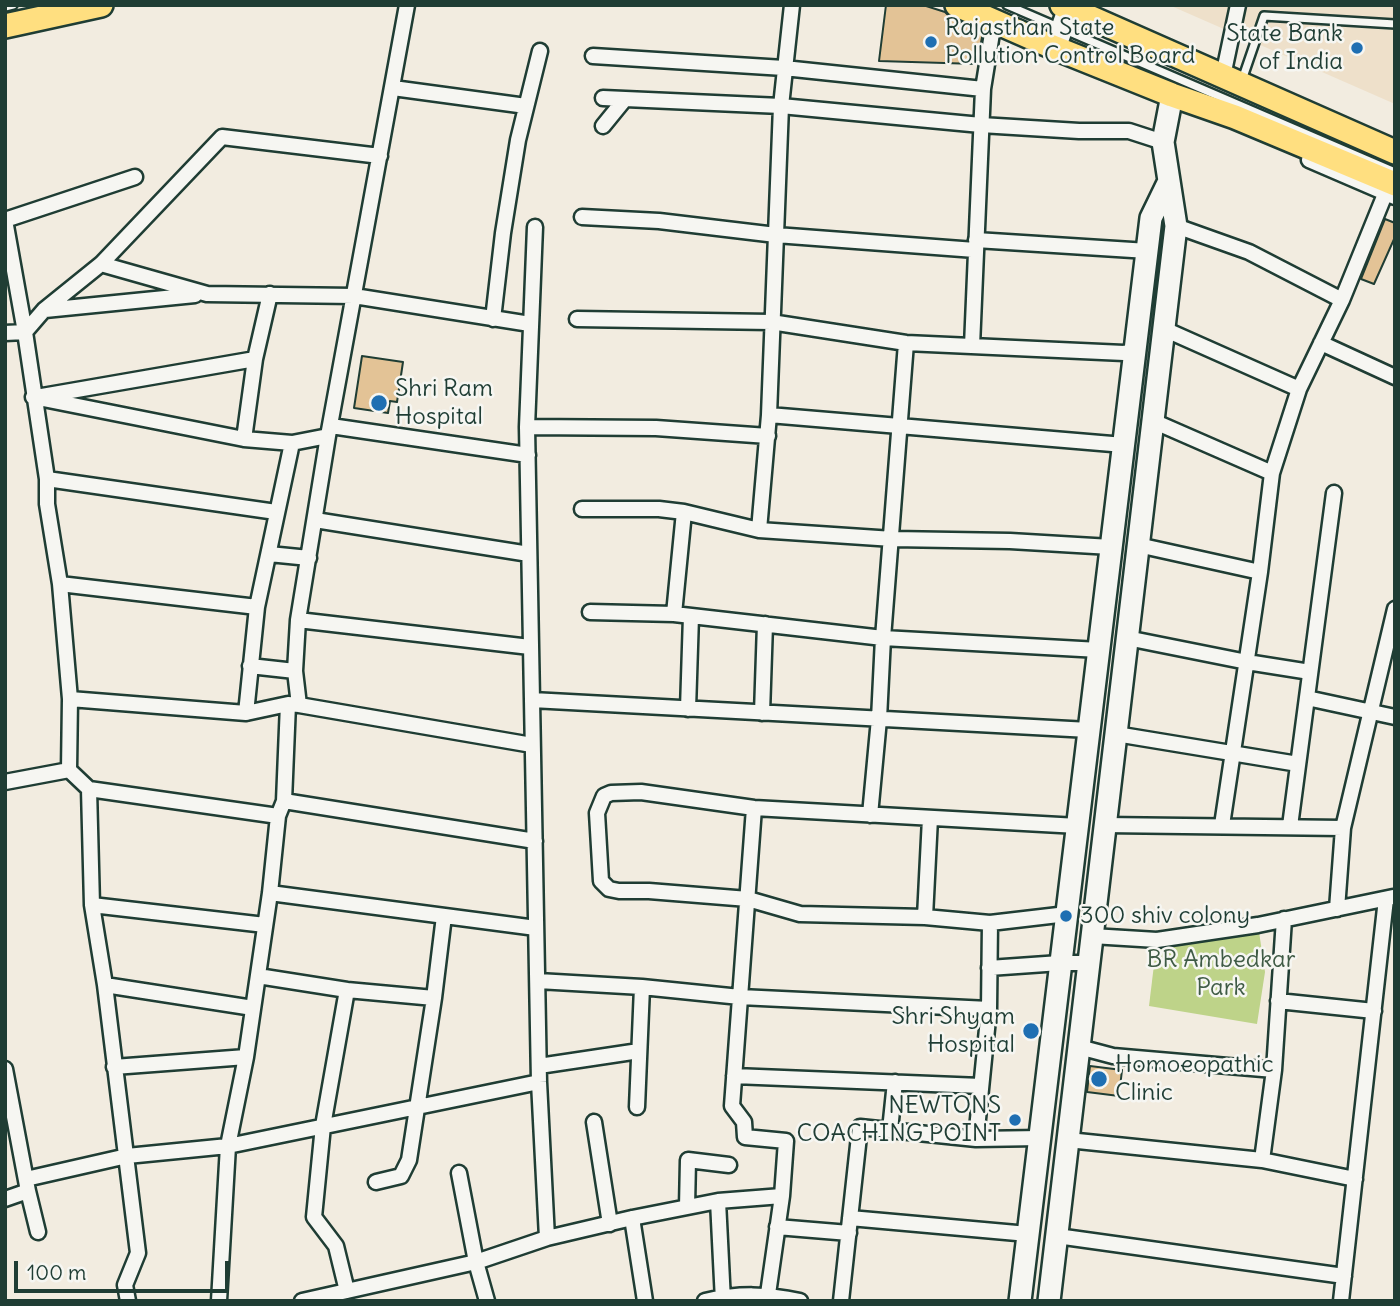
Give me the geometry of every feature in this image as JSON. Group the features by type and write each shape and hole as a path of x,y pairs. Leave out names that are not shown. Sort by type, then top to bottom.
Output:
{"main road":[{"path":"5,26 101,5"},
{"path":"957,5 1001,13 1064,19 1232,80 1395,152"},
{"path":"1064,19 1172,95 1235,117 1392,186"}],"street":[{"path":"219,1301 228,1146 246,1057 270,893 278,816 284,801 298,620 329,431 407,5"},
{"path":"759,530 768,436 783,68 792,5"},
{"path":"1232,80 1238,5"},
{"path":"972,346 983,89 1001,13"},
{"path":"493,319 518,139 540,51"},
{"path":"593,56 783,68 983,89"},
{"path":"393,88 526,106"},
{"path":"1049,1301 1176,226 1163,142 1172,95"},
{"path":"603,97 781,106 981,125 1129,131 1163,142"},
{"path":"603,126 625,99"},
{"path":"5,333 25,332 44,310 102,264 222,137 380,156"},
{"path":"135,177 5,220 25,332 60,583 70,699 69,770 89,789 278,816"},
{"path":"1020,1301 1152,218 1168,183"},
{"path":"1222,825 1272,473 1298,389 1342,300 1392,186"},
{"path":"582,217 659,221 776,235 1148,251"},
{"path":"1176,226 1249,252 1342,300"},
{"path":"535,227 527,427 539,1082 547,1238"},
{"path":"102,264 207,294"},
{"path":"44,310 207,294 354,296 530,324"},
{"path":"244,439 255,359 270,294"},
{"path":"577,318 771,322 906,343 1124,353 1136,348 1161,350"},
{"path":"1164,328 1298,389"},
{"path":"870,815 906,343"},
{"path":"1321,343 1395,377"},
{"path":"33,397 255,359"},
{"path":"33,397 244,439 292,443 329,431 528,455"},
{"path":"769,415 1124,445"},
{"path":"1153,421 1272,473"},
{"path":"527,427 656,428 768,436"},
{"path":"246,713 257,607 292,443"},
{"path":"47,479 276,512"},
{"path":"1290,826 1334,493"},
{"path":"582,509 659,509 684,512 759,530 892,539 1138,545 1260,572"},
{"path":"674,614 684,512"},
{"path":"315,520 529,554"},
{"path":"269,554 309,558"},
{"path":"60,583 257,607"},
{"path":"1337,909 1343,828 1395,609"},
{"path":"590,612 674,614 883,638 1099,650"},
{"path":"688,709 691,616"},
{"path":"298,620 530,647"},
{"path":"762,713 765,624"},
{"path":"1127,638 1310,672"},
{"path":"250,666 295,671"},
{"path":"1307,698 1395,717"},
{"path":"70,699 246,713 293,705 532,745"},
{"path":"533,700 1089,730 1298,764"},
{"path":"5,782 69,770"},
{"path":"89,789 92,905 105,985 138,1253 125,1285 128,1301"},
{"path":"1067,914 990,923 925,917 800,914 748,899 609,889 601,881 597,813 604,796 611,793 641,792 754,808 1078,826"},
{"path":"284,801 535,841"},
{"path":"754,808 732,1106 744,1122 745,1138 786,1141 782,1196 768,1294"},
{"path":"925,917 930,818"},
{"path":"1105,825 1343,828"},
{"path":"270,893 536,928"},
{"path":"1092,936 1157,940 1390,898 1374,1011 1341,1301"},
{"path":"92,905 265,925"},
{"path":"376,1182 401,1175 405,1169 418,1107 444,916"},
{"path":"1262,1160 1274,1070 1284,919"},
{"path":"976,1139 989,1009 990,923"},
{"path":"989,968 1089,963"},
{"path":"258,976 347,990 434,998"},
{"path":"538,981 642,987 740,997 989,1009"},
{"path":"105,985 253,1008"},
{"path":"637,1107 642,987"},
{"path":"347,990 323,1126 314,1217 336,1246 347,1291"},
{"path":"1278,1001 1374,1011"},
{"path":"1079,1047 1113,1056 1274,1070"},
{"path":"539,1066 639,1051"},
{"path":"114,1067 246,1057"},
{"path":"5,1069 8,1106 38,1232"},
{"path":"734,1076 981,1086"},
{"path":"5,1199 27,1185 127,1156 228,1146 539,1082"},
{"path":"890,1130 895,1082"},
{"path":"594,1122 610,1224"},
{"path":"841,1301 860,1127 976,1139 1040,1138"},
{"path":"1068,1140 1262,1160 1355,1179"},
{"path":"687,1206 688,1160 729,1165"},
{"path":"459,1173 476,1262 487,1301"},
{"path":"302,1301 476,1262 547,1238 632,1218 718,1201 782,1196"},
{"path":"718,1201 723,1299"},
{"path":"632,1218 645,1301"},
{"path":"777,1227 850,1226 1028,1234"},
{"path":"1057,1236 1344,1276"},
{"path":"705,1301 768,1294 800,1301"}],"lane":[{"path":"5,7 13,5"},
{"path":"1232,80 1264,16 1395,24"},
{"path":"1064,19 1392,186"}],"shaded area":[{"path":"1169,5 1395,5 1395,104"}],"green space":[{"name":"BR Ambedkar Park","path":"1258,925 1265,972 1257,1024 1149,1006 1157,940"}],"building":[{"name":"Rajasthan State Pollution Control Board","path":"886,5 923,5 945,12 951,18 983,32 977,64 879,61"},
{"path":"1385,219 1395,223 1395,237 1374,284 1361,279"},
{"path":"362,356 403,362 397,402 390,401 388,413 354,408"},
{"path":"1090,1066 1122,1070 1119,1096 1087,1092"}],"place":[{"name":"Rajasthan State Pollution Control Board","path":"931,42"},
{"name":"State Bank of India","path":"1357,48"},
{"name":"Shri Ram Hospital","path":"379,403"},
{"name":"300 shiv colony","path":"1066,916"},
{"name":"Shri Shyam Hospital","path":"1031,1031"},
{"name":"Homoeopathic Clinic","path":"1099,1079"},
{"name":"NEWTONS COACHING POINT","path":"1015,1120"}]}
